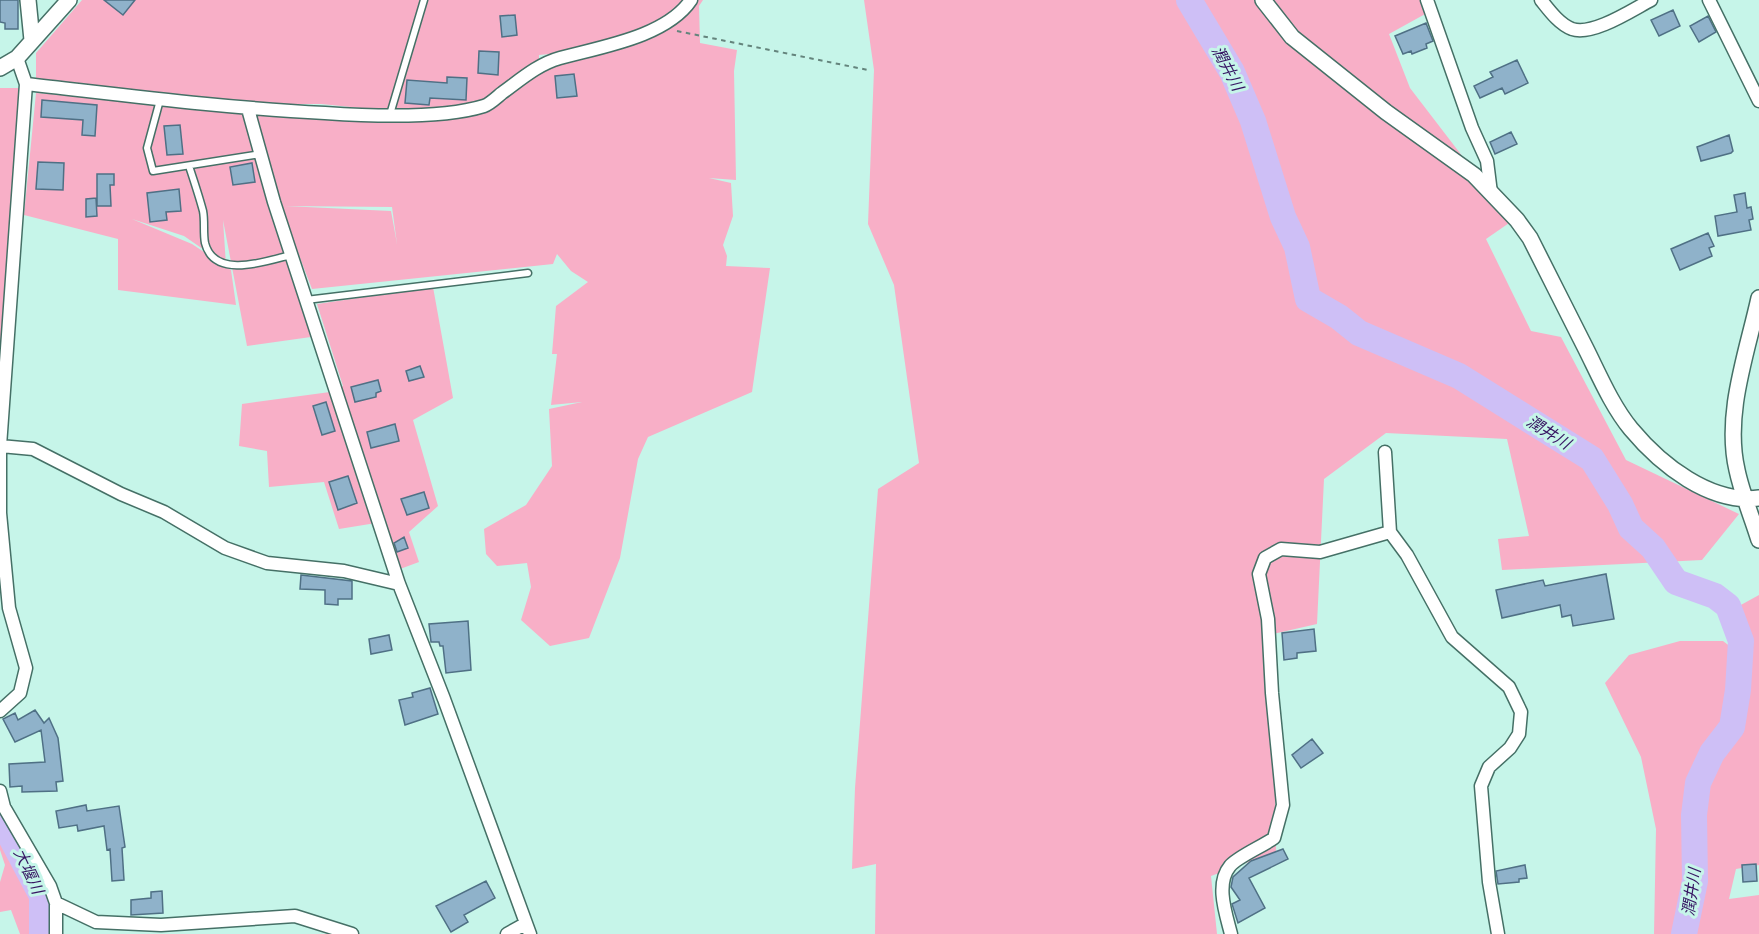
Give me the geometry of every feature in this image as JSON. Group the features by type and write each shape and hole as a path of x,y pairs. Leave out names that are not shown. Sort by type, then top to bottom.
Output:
{"street":[{"path":"28,0 32,40"},
{"path":"0,68 17,58 69,0"},
{"path":"26,84 248,109 371,116 436,113 485,105 534,70 557,59 626,42 657,27 686,7 691,0"},
{"path":"1263,0 1292,37 1386,112 1474,175 1517,219 1530,238 1599,375 1631,428 1672,469 1698,485 1752,499"},
{"path":"1427,0 1472,128 1487,161 1491,193"},
{"path":"1541,0 1557,19 1571,29 1588,31 1652,0"},
{"path":"1709,0 1759,101"},
{"path":"0,711 20,693 26,668 9,608 0,513 0,446 26,84 17,58"},
{"path":"248,109 291,255 399,584 444,699 527,929 507,934"},
{"path":"1759,298 1737,398 1734,429 1736,469 1752,499 1759,540"},
{"path":"0,446 33,449 121,494 164,512 225,548 267,564 344,571 399,584"},
{"path":"1385,452 1390,532 1407,555 1452,637 1509,687 1521,712 1519,734 1510,748 1489,767 1481,786 1489,882 1498,934"},
{"path":"1231,934 1222,891 1225,876 1230,865 1274,838 1283,806 1272,693 1268,620 1259,574 1265,558 1281,549 1320,552 1390,532"},
{"path":"0,791 4,807 50,886 56,903 56,934"},
{"path":"56,903 96,922 161,925 294,916 352,934"}],"lane":[{"path":"391,111 424,0"},
{"path":"160,99 147,148 153,171 261,154"},
{"path":"189,166 203,212 206,244 212,257 226,265 266,262 291,255"},
{"path":"306,300 528,273"}],"path":[{"path":"657,27 868,70"}],"shaded area":[{"path":"82,0 703,0 699,6 700,43 737,50 734,71 736,180 709,178 731,183 733,216 723,245 727,256 726,266 770,268 752,392 648,437 638,459 620,558 589,638 550,646 521,620 531,587 527,563 497,566 486,554 484,529 526,505 552,466 549,409 582,402 551,405 557,354 552,354 556,306 588,282 571,271 557,254 553,264 312,289 280,206 318,336 247,346 223,220 226,265 184,236 132,219 192,244 231,270 236,305 118,290 118,239 24,215 36,93 403,118 474,107 391,111 321,104 201,104 47,83 36,78 36,53","holes":["594,50 539,67 539,55","285,206 392,207 397,244 391,211"]},
{"path":"864,0 1422,0 1427,13 1389,34 1410,88 1512,221 1486,239 1531,331 1561,337 1626,460 1739,514 1702,560 1502,570 1498,539 1529,536 1507,439 1386,433 1324,479 1317,624 1273,634 1276,852 1211,876 1217,934 875,934 876,864 852,869 855,788 878,489 919,463 894,285 868,224 874,70"},
{"path":"0,88 19,88 4,353 0,353"},
{"path":"433,287 453,398 413,420 438,506 409,532 419,562 400,569 339,388 343,386 317,304"},
{"path":"330,392 376,523 339,529 324,482 269,487 267,451 239,446 242,404"},
{"path":"1759,595 1759,865 1736,869 1729,899 1759,895 1759,934 1654,934 1656,829 1641,757 1605,683 1629,655 1680,641 1723,641 1740,654 1739,606"},
{"path":"0,818 31,888 43,934 20,934 11,910 0,912 0,882 5,865 0,850"}],"building":[{"path":"0,0 18,0 18,29 5,29 5,23 0,22"},
{"path":"104,0 135,0 123,15"},
{"path":"1673,10 1680,26 1659,36 1651,20"},
{"path":"515,15 517,35 502,37 500,16"},
{"path":"1708,16 1716,32 1699,42 1690,26"},
{"path":"1426,23 1433,41 1426,44 1427,48 1412,54 1411,51 1403,54 1395,36"},
{"path":"479,51 499,52 498,75 478,73"},
{"path":"1517,60 1528,83 1505,94 1502,88 1480,98 1474,86 1493,77 1490,72"},
{"path":"574,74 577,96 557,98 555,76"},
{"path":"447,77 467,78 466,100 430,98 429,105 405,103 407,80 447,83"},
{"path":"42,100 97,105 95,136 82,135 83,120 41,117"},
{"path":"180,125 183,154 167,155 164,126"},
{"path":"1511,132 1517,144 1495,154 1490,142"},
{"path":"1729,135 1733,151 1731,153 1701,161 1697,147"},
{"path":"38,162 64,163 63,190 36,189"},
{"path":"252,163 255,182 233,185 230,167"},
{"path":"97,174 114,174 114,185 110,185 111,206 97,206"},
{"path":"179,189 181,211 166,212 167,220 150,222 147,193"},
{"path":"1745,193 1747,208 1751,207 1753,219 1749,220 1751,230 1718,236 1715,216 1737,212 1734,195"},
{"path":"96,198 97,216 86,217 86,199"},
{"path":"1708,233 1714,246 1709,248 1712,256 1680,270 1671,249"},
{"path":"420,366 424,377 409,381 406,371"},
{"path":"378,380 381,391 376,393 376,397 355,402 351,387"},
{"path":"326,402 335,431 322,435 313,406"},
{"path":"395,424 399,441 371,448 367,432"},
{"path":"348,476 357,503 338,510 329,482"},
{"path":"424,492 429,508 407,515 401,499"},
{"path":"404,537 408,548 397,552 394,543"},
{"path":"1606,574 1614,619 1573,626 1571,615 1562,617 1560,605 1502,618 1496,590 1543,580 1545,586"},
{"path":"301,575 352,581 352,599 338,599 338,605 325,604 325,590 300,589"},
{"path":"468,621 471,670 446,673 443,646 440,646 439,642 431,642 429,624"},
{"path":"1314,629 1316,651 1297,653 1297,658 1284,660 1282,633"},
{"path":"389,635 392,650 371,654 369,639"},
{"path":"430,688 438,714 405,725 399,700 413,697 412,693"},
{"path":"35,710 44,723 49,718 58,738 63,781 56,782 57,791 22,792 22,786 10,787 9,764 45,762 41,730 15,742 3,719 15,713 18,720"},
{"path":"1312,739 1323,753 1301,768 1292,755"},
{"path":"86,805 87,811 119,806 125,847 122,848 124,880 112,881 110,849 107,850 104,826 78,831 77,825 59,828 56,811"},
{"path":"1283,849 1288,859 1249,878 1265,908 1238,923 1232,904 1240,900 1231,887 1233,877 1251,861"},
{"path":"1756,864 1757,881 1743,882 1742,865"},
{"path":"1525,865 1527,878 1519,879 1519,882 1498,884 1496,871"},
{"path":"486,881 495,898 464,915 468,922 451,932 436,906"},
{"path":"162,891 163,913 131,915 131,900 151,898 151,892"}],"waterway":[{"name":"潤井川","path":"1189,0 1232,72 1253,121 1283,217 1297,247 1308,299 1339,317 1359,333 1459,376 1592,459 1620,504 1631,528 1653,548 1676,582 1715,596 1728,606 1741,641 1738,690 1732,727 1712,753 1698,783 1694,815 1695,881 1684,934"},
{"name":"大堰川","path":"0,812 42,896 42,934"}]}
